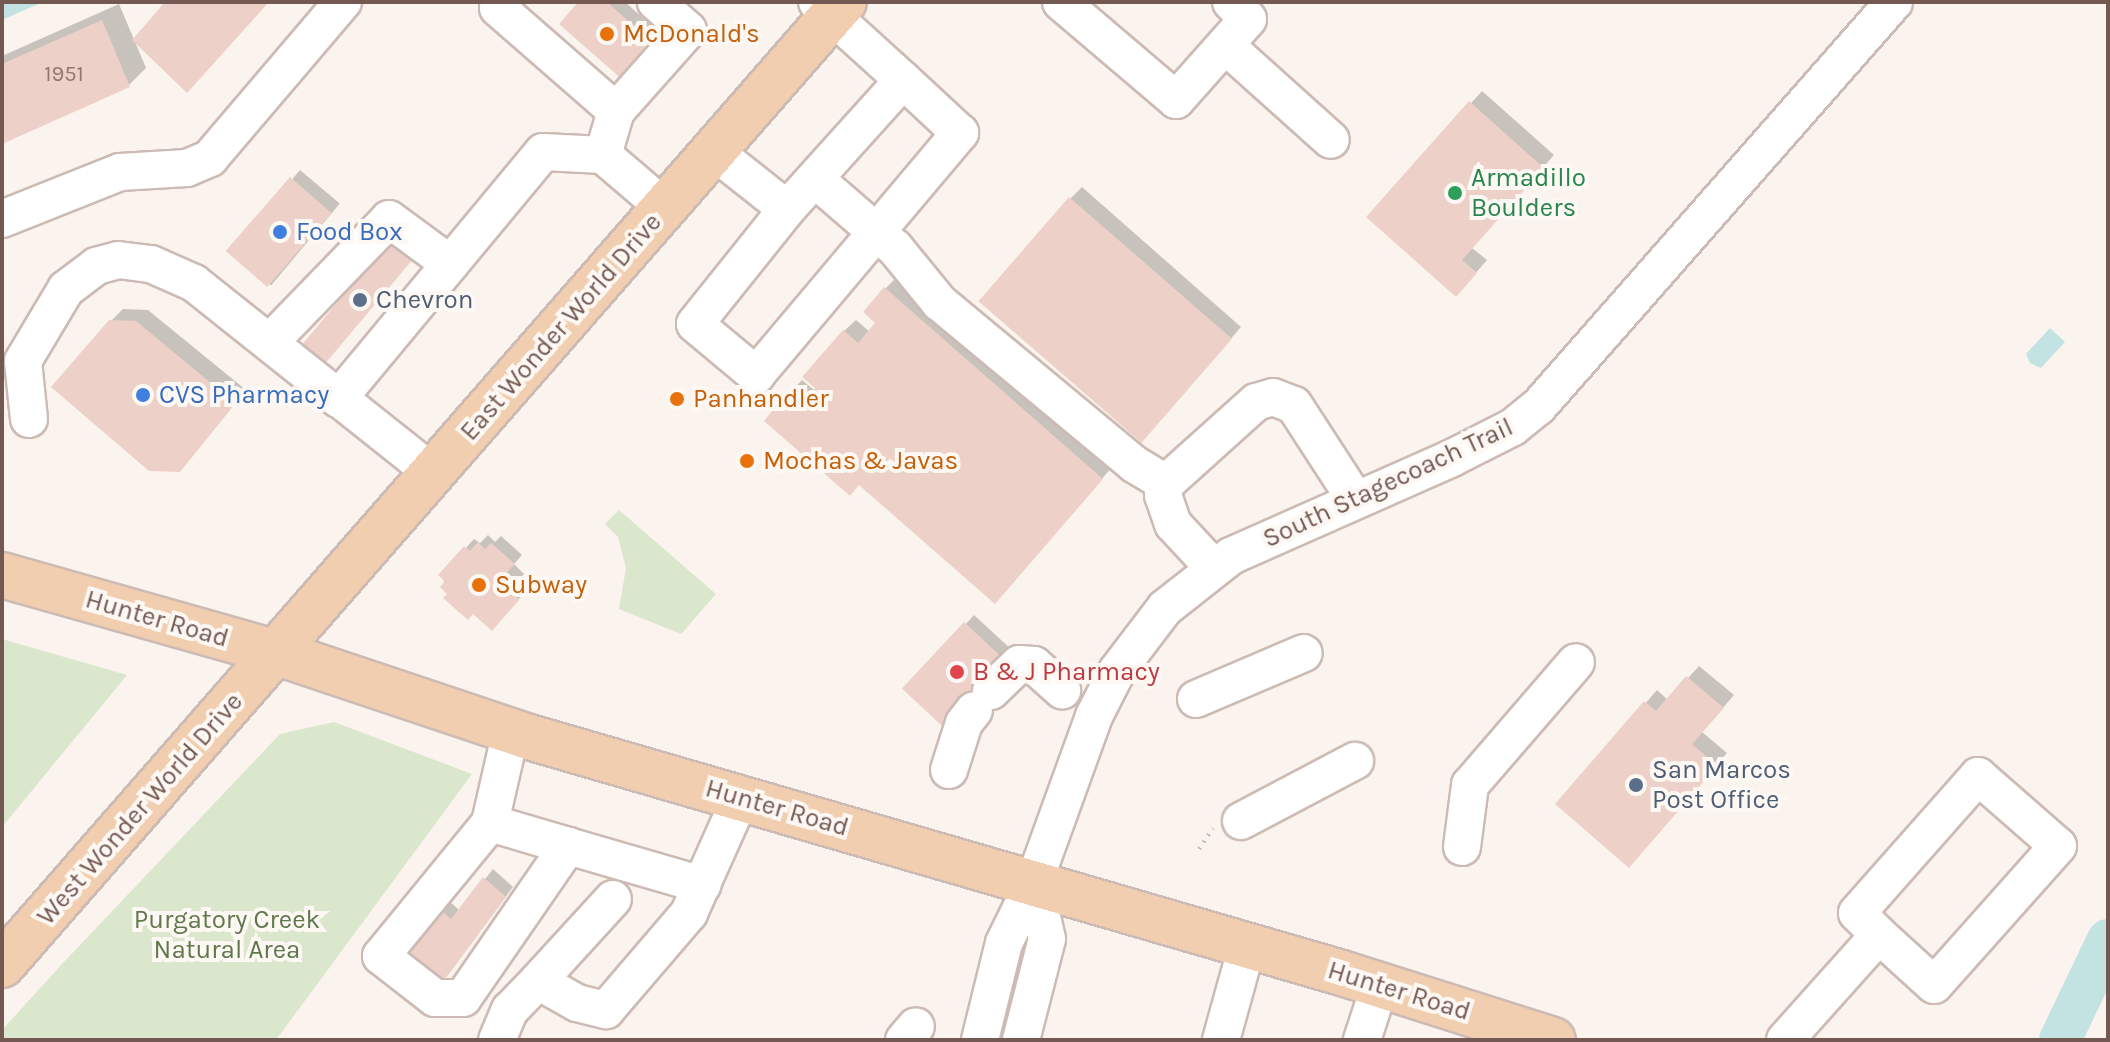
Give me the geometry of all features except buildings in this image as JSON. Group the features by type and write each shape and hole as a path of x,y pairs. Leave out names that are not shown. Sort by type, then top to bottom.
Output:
{"main road":[{"name":"East Wonder World Drive","path":"278,653 716,153 831,6"},
{"name":"Hunter Road","path":"2,575 278,653 511,731 1034,882 1553,1040"},
{"name":"West Wonder World Drive","path":"2,965 278,653"}],"street":[{"path":"2,219 120,172 187,168 210,158 343,2"},
{"path":"504,2 498,8 616,111"},
{"path":"531,2 528,11 583,59 585,84"},
{"path":"603,155 616,111 688,30 656,2"},
{"path":"1061,2 1176,100 1248,19 1231,2"},
{"name":"South Stagecoach Trail","path":"980,1040 1004,943 1034,882 1094,716 1117,671 1165,608 1212,566 1355,499 1450,459 1513,427 1538,407 1894,2"},
{"path":"831,6 960,133 756,375 695,324 787,209 903,80"},
{"path":"1225,45 1331,140"},
{"path":"338,399 543,152 603,155 665,208"},
{"path":"716,153 787,209"},
{"path":"815,179 876,231 939,302 1134,464 1166,483"},
{"path":"270,342 389,219 450,264"},
{"path":"29,419 23,361 66,289 96,266 118,260 151,264 194,283 434,474"},
{"path":"1212,566 1173,524 1163,495 1166,483 1256,402 1273,397 1294,405 1355,499"},
{"path":"1196,699 1304,653"},
{"path":"1462,847 1470,785 1576,662"},
{"path":"949,770 964,723 1019,664 1034,665 1062,690"},
{"path":"511,731 490,823 381,956 435,998 463,998 568,846"},
{"path":"1241,821 1355,761"},
{"path":"1978,776 2058,846 1934,985 1879,935 1857,913 1978,776"},
{"path":"538,981 577,1003 606,1010 689,913 740,799"},
{"path":"490,823 702,885"},
{"path":"1021,1040 1047,939 1034,882"},
{"path":"497,1040 510,1010 613,899"},
{"path":"1785,1040 1879,935"},
{"path":"1227,1039 1247,946"},
{"path":"1362,1040 1380,985"}],"green space":[{"path":"619,510 716,594 681,634 619,609 626,568 618,537 605,524"},
{"path":"2,639 127,675 2,827"},
{"name":"Purgatory Creek Natural Area","path":"334,722 472,774 276,1040 2,1040 2,1030 280,734"}],"water":[{"path":"2,2 43,2 2,20"},
{"path":"2050,328 2065,342 2041,368 2030,363 2026,354"}],"waterway":[{"path":"2060,1040 2108,940"}],"place":[{"name":"McDonald's","path":"607,34"},
{"name":"Armadillo Boulders","path":"1455,193"},
{"name":"Food Box","path":"280,232"},
{"name":"Chevron","path":"360,300"},
{"name":"CVS Pharmacy","path":"143,395"},
{"name":"Panhandler","path":"677,399"},
{"name":"Mochas & Javas","path":"747,461"},
{"name":"Subway","path":"479,585"},
{"name":"B & J Pharmacy","path":"957,672"},
{"name":"San Marcos Post Office","path":"1636,785"}]}
